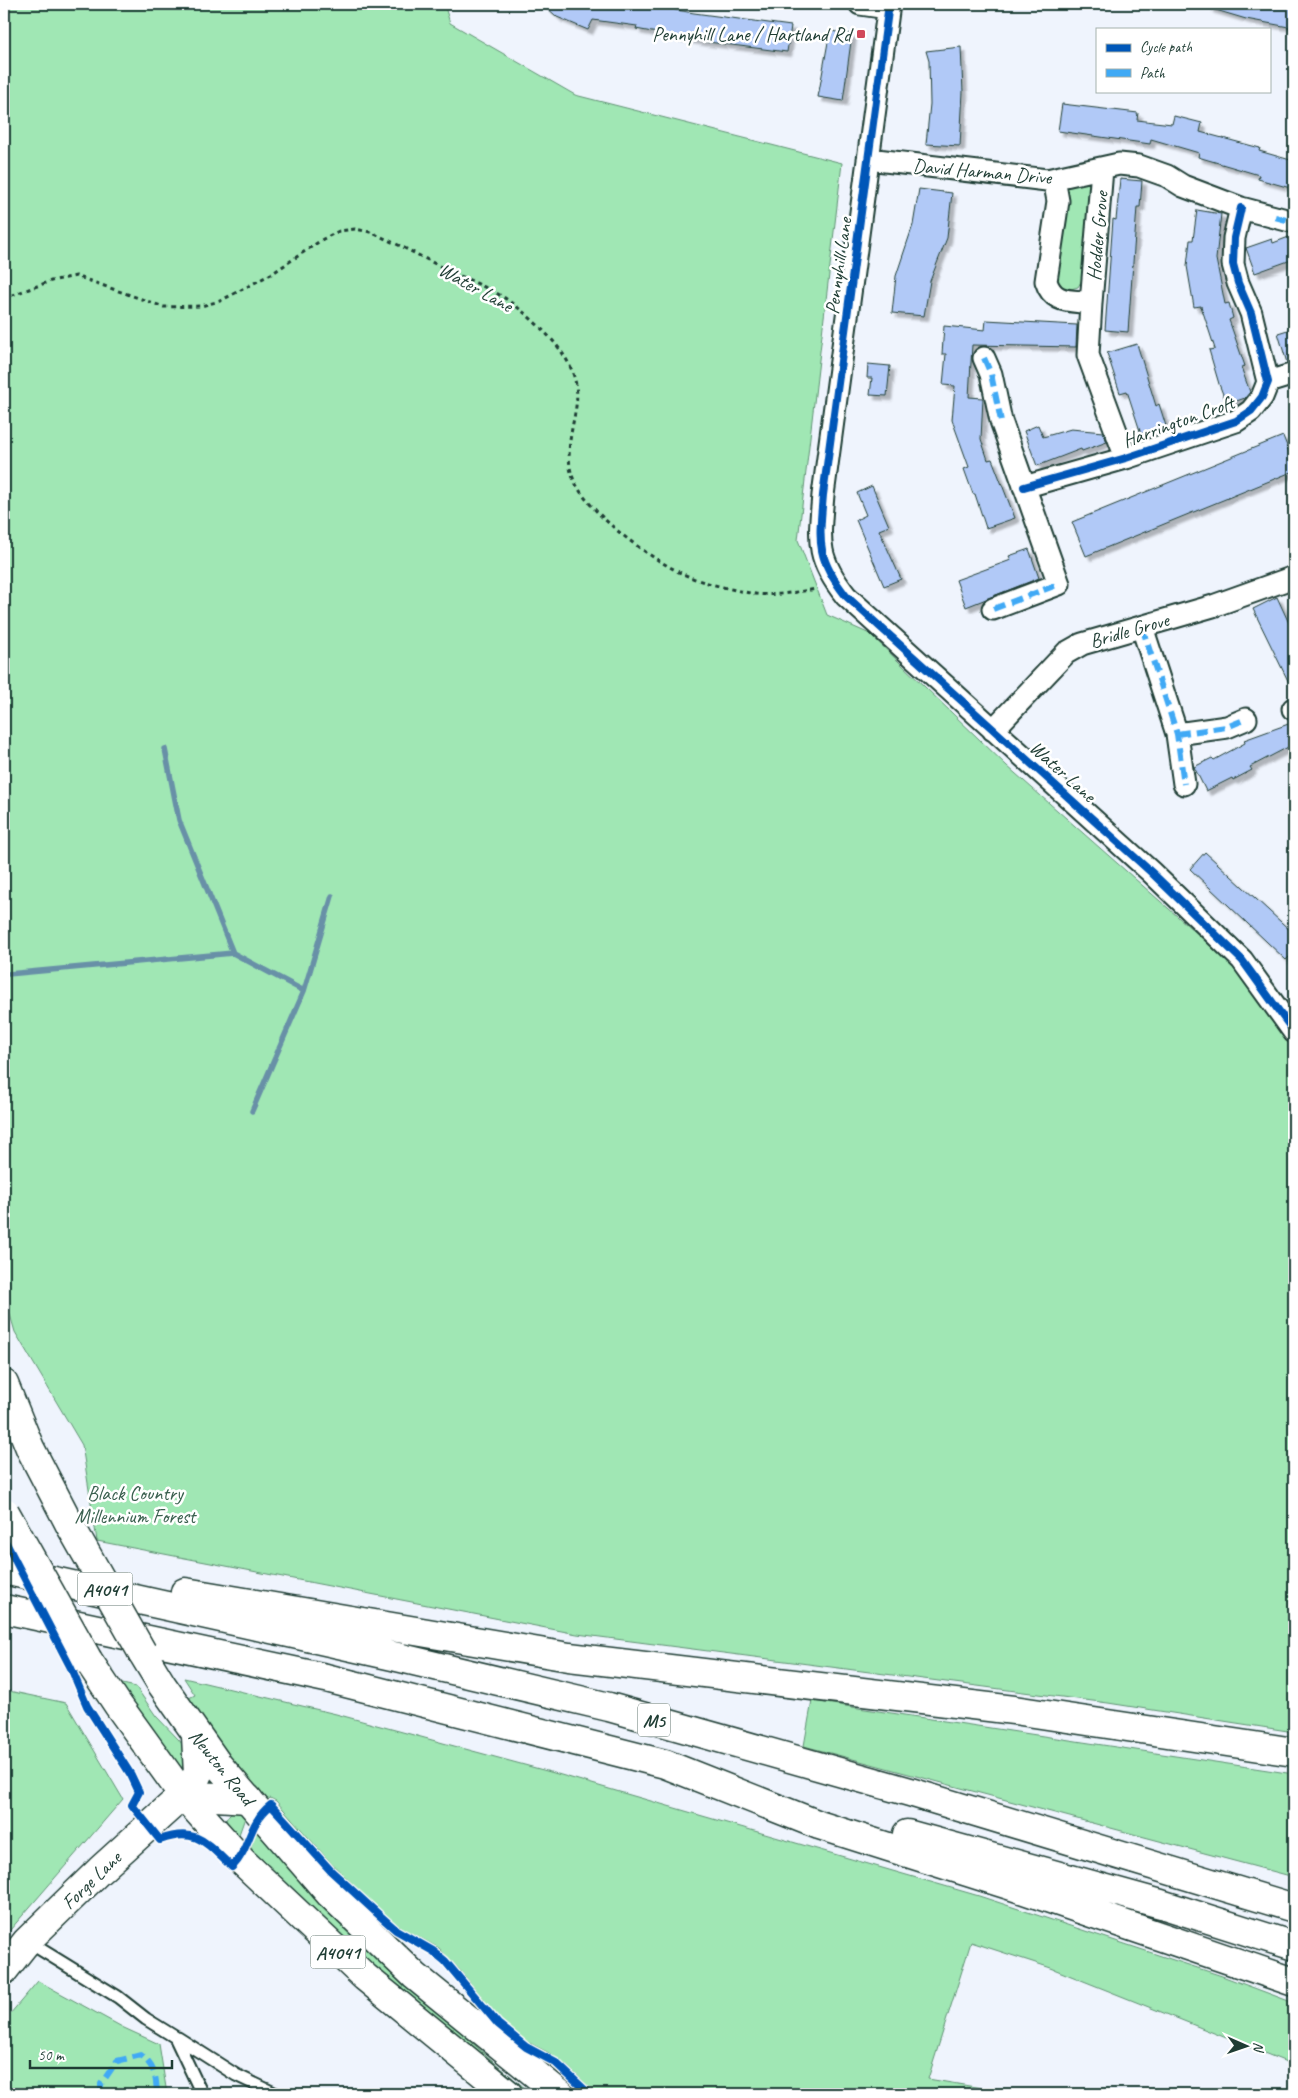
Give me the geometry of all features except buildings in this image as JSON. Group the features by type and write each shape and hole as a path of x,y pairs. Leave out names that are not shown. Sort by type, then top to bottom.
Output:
{"main road":[{"name":"Newton Road","path":"4,1384 30,1448 116,1609 162,1685 196,1736 219,1766 330,1894 415,1976 560,2094"},
{"name":"A4041","path":"4,1511 88,1660 183,1795 240,1858 364,1977 508,2094"},
{"path":"4,1562 569,1657 1014,1710 1294,1752"},
{"name":"M5","path":"4,1570 393,1656 609,1707 910,1792 1294,1908"},
{"name":"M5","path":"4,1608 326,1678 665,1764 818,1825 1018,1888 1294,1982"},
{"name":"Forge Lane","path":"4,1970 27,1942 100,1870 183,1795 198,1774 196,1736"},
{"name":"M5","path":"691,1774 1161,1904 1294,1946"},
{"path":"183,1795 248,1799"},
{"path":"415,1976 461,2028 538,2094"}],"street":[{"path":"860,4 889,6"},
{"name":"Pennyhill Lane","path":"820,532 889,6"},
{"name":"David Harman Drive","path":"868,160 1054,180 1119,164 1139,166 1241,208 1294,222"},
{"name":"Hodder Grove","path":"1102,169 1088,355 1126,458"},
{"name":"Hodder Grove","path":"1054,180 1058,202 1046,281 1050,291 1061,300 1091,302"},
{"path":"1241,208 1234,238 1232,264 1251,313 1268,382 1294,374"},
{"path":"984,358 990,374 1001,421 1059,584 993,609"},
{"name":"Harrington Croft","path":"1024,487 1126,458 1236,421 1251,411 1262,397 1268,382"},
{"name":"Water Lane","path":"820,532 824,563 846,596 1151,872 1242,960 1294,1032"},
{"name":"Bridle Grove","path":"993,730 1066,653 1082,644 1213,606 1294,577"},
{"path":"1142,627 1177,734 1184,784"},
{"path":"1177,734 1228,727 1246,719"}],"lane":[{"path":"27,1942 118,1998 146,2019 236,2075 276,2094"},
{"path":"175,2037 202,2094"}],"green space":[{"name":"Black Country Millennium Forest","path":"4,4 444,4 450,23 575,95 842,163 798,540 827,615 870,634 1007,766 1228,961 1294,1048 1294,1732 1108,1703 577,1634 97,1541 82,1445 15,1332 4,1294"},
{"path":"1080,180 1089,184 1091,189 1082,280 1078,287 1064,291 1054,280 1065,189 1072,181"},
{"path":"184,1678 336,1714 554,1773 979,1896 1222,1976 1294,2003 1294,2065 1051,1968 971,1942 928,2079 1017,2094 596,2094 567,2066 549,2053 524,2040 503,2023 439,1948 402,1928 387,1917 331,1863 276,1801 270,1798 265,1802 233,1764 187,1699 195,1695"},
{"path":"118,1683 136,1687 156,1716 188,1752 189,1784"},
{"path":"4,1690 66,1703 123,1799 4,1937"},
{"path":"812,1701 1294,1774 1294,1877 804,1746"},
{"path":"239,1809 246,1815 237,1840 225,1827 229,1815"},
{"path":"256,1827 356,1931 424,1998 532,2094 520,2094 404,2000 250,1851"},
{"path":"38,1981 124,2028 159,2044 167,2094 4,2094 4,2021"}],"waterway":[{"path":"165,749 179,820 233,953"},
{"path":"252,1111 304,991 332,896"},
{"path":"8,974 233,953 304,991"}],"marked path":[{"path":"1275,217 1294,222"},
{"path":"984,358 991,374 1001,421"},
{"path":"993,609 1059,584"},
{"path":"1142,627 1177,734 1184,784"},
{"path":"1177,734 1227,727 1246,719"},
{"path":"101,2094 101,2084 117,2061 141,2055 154,2072 157,2094"}],"cycle path":[{"path":"889,4 823,495 821,538 824,560 836,583 846,596 1151,872 1242,960 1294,1032"},
{"path":"1024,487 1126,458 1236,421 1251,411 1262,397 1268,382 1251,313 1238,283 1233,264 1234,238 1241,208"},
{"path":"4,1539 71,1668 87,1706 131,1775 139,1792 132,1805 160,1840 173,1836 192,1836 208,1845 232,1867 243,1852 257,1820 271,1805 331,1871 378,1914 396,1930 433,1951 445,1961 498,2024 526,2047 556,2063 589,2094"}],"place":[{"name":"Pennyhill Lane / Hartland Rd","path":"861,34"}]}
